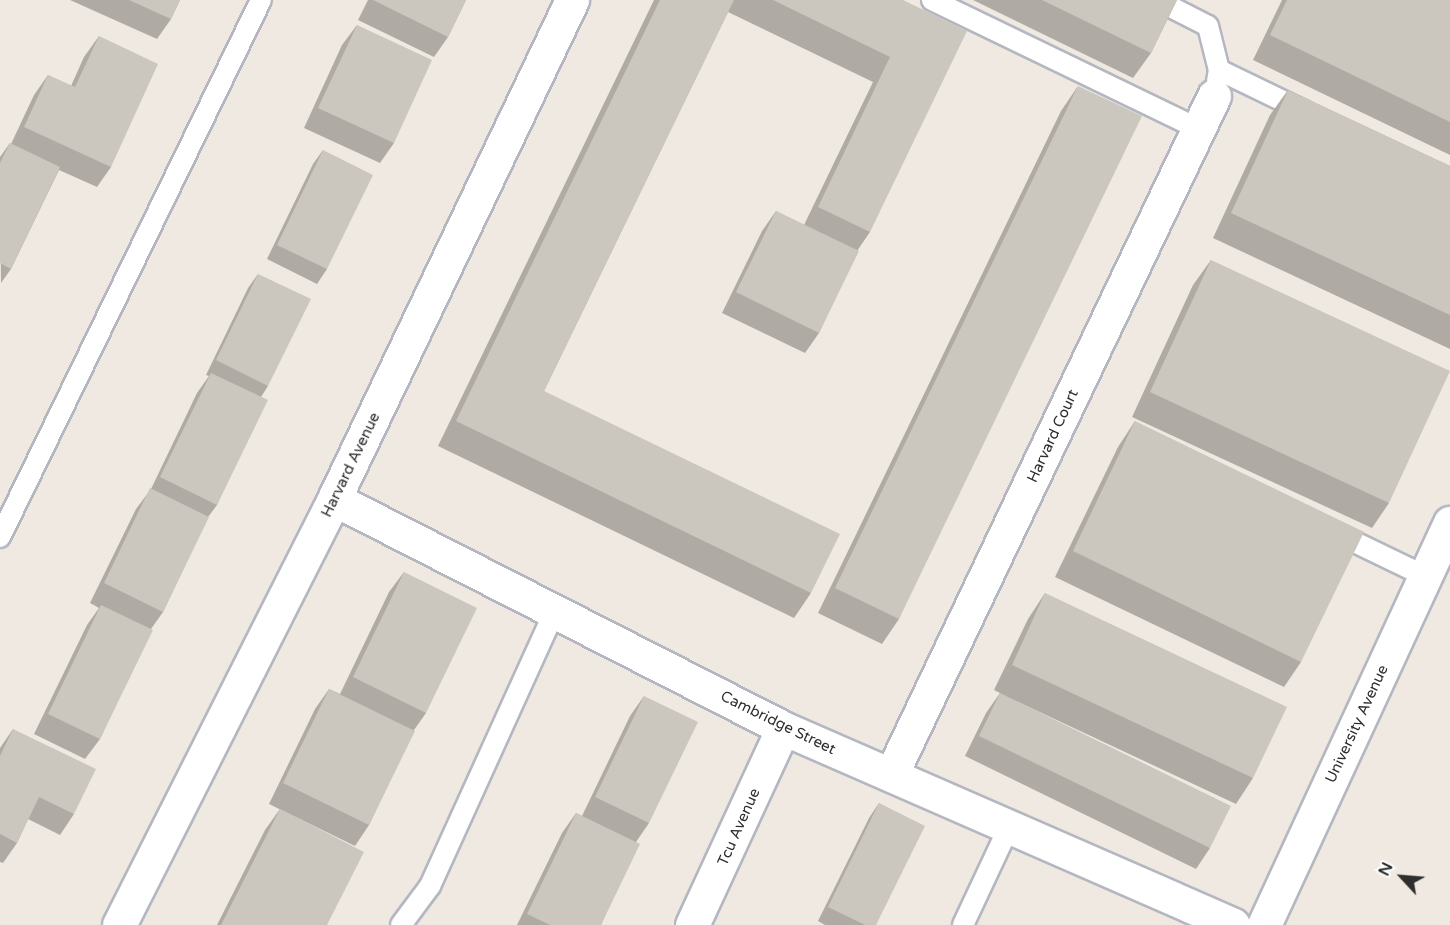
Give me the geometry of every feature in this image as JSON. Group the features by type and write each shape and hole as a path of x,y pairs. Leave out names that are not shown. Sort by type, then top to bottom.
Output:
{"street":[{"name":"Harvard Avenue","path":"119,925 334,500 572,0"},
{"name":"Harvard Court","path":"891,775 1199,129 1217,83"},
{"name":"Cambridge Street","path":"334,500 783,728 1233,925"},
{"name":"University Avenue","path":"1264,925 1450,523"},
{"name":"Tcu Avenue","path":"692,925 783,728"}],"lane":[{"path":"0,537 261,0"},
{"path":"932,0 1199,129"},
{"path":"1157,0 1208,26 1217,83 1324,121"},
{"path":"1318,525 1425,576"},
{"path":"401,925 430,886 555,611"},
{"path":"963,925 1010,827"}],"building":[{"path":"129,0 180,0 171,19"},
{"path":"373,0 466,0 448,37"},
{"path":"660,0 734,0 544,391 840,534 811,593 456,421"},
{"path":"773,0 903,0 967,31 870,232 818,207 890,57"},
{"path":"1042,0 1177,0 1151,53"},
{"path":"1287,0 1450,0 1450,122 1270,35"},
{"path":"357,25 432,60 394,143 318,108"},
{"path":"99,36 158,64 111,167 24,127 48,75 75,87"},
{"path":"1078,86 1142,116 899,619 835,588"},
{"path":"1288,90 1450,166 1450,315 1231,213"},
{"path":"10,143 60,167 11,269 0,263 0,163"},
{"path":"323,150 373,175 327,269 277,245"},
{"path":"776,211 859,251 819,333 736,292"},
{"path":"1211,260 1450,371 1389,503 1150,392"},
{"path":"258,274 311,299 268,386 216,360"},
{"path":"211,373 268,400 217,505 160,477"},
{"path":"1135,421 1364,532 1301,662 1073,551"},
{"path":"150,488 209,517 163,612 104,583"},
{"path":"404,572 477,608 426,713 353,677"},
{"path":"1045,593 1287,707 1253,778 1012,665"},
{"path":"101,605 153,630 100,739 48,714"},
{"path":"329,689 415,731 369,825 283,783"},
{"path":"1000,693 1231,806 1210,848 979,736"},
{"path":"644,696 698,722 649,823 595,797"},
{"path":"13,729 96,769 74,814 39,797 17,843 0,834 0,756"},
{"path":"879,803 925,826 876,925 865,925 828,907"},
{"path":"280,809 364,852 327,925 221,925"},
{"path":"576,813 640,844 601,925 550,925 527,914"}]}
